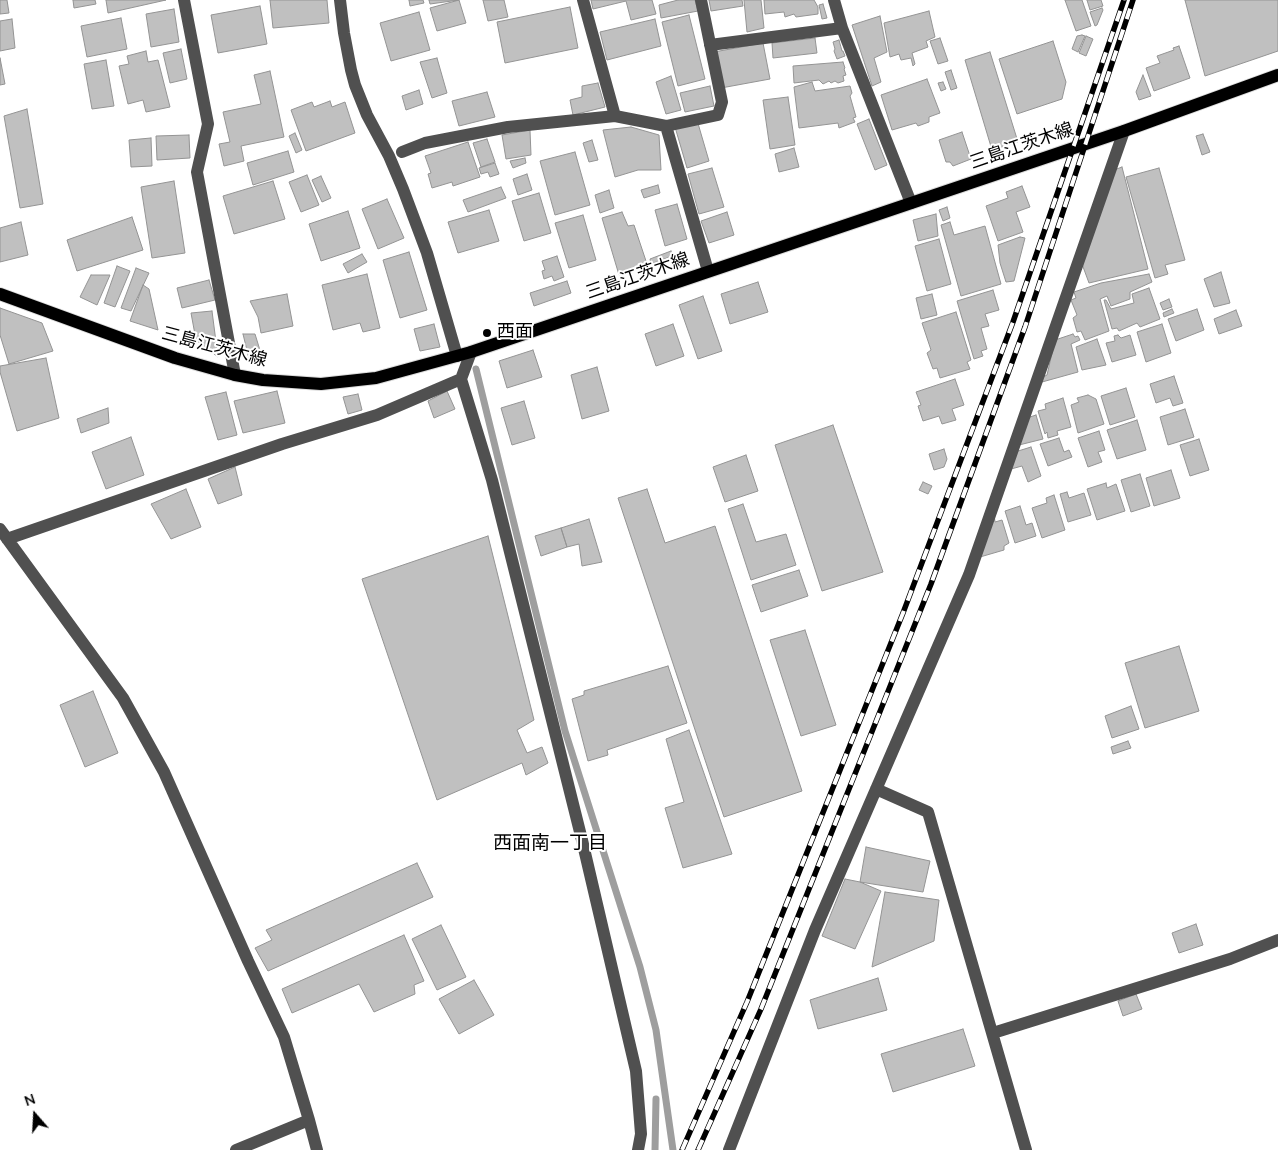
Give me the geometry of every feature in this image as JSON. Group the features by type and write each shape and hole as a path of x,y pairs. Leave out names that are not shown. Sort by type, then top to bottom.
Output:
{"main road":[{"name":"三島江茨木線","path":"0,294 175,358 235,375 263,380 321,384 376,378 471,352 1124,131 1278,74"}],"street":[{"path":"184,0 208,124 197,172 235,375"},
{"path":"340,0 349,61 355,85 367,115 388,156 427,253 457,356"},
{"path":"583,0 614,116"},
{"path":"402,152 425,143 508,127 614,116 666,126 718,114 722,102 701,0"},
{"path":"834,0 842,28 910,203"},
{"path":"710,45 842,28"},
{"path":"666,126 708,271"},
{"path":"729,1150 815,930 969,575 1124,131"},
{"path":"471,352 461,379 492,480 582,840 636,1071 641,1134 638,1150"},
{"path":"317,1150 310,1120 284,1037 164,772 123,698 4,534 377,415 461,379"},
{"path":"876,789 928,812 1026,1150"},
{"path":"993,1034 1230,959 1278,940"},
{"path":"236,1150 310,1120"}],"building":[{"path":"0,0 7,0 9,13 0,14"},
{"path":"73,0 95,0 96,4 74,8"},
{"path":"106,0 166,0 108,13"},
{"path":"270,0 327,0 329,23 273,28"},
{"path":"409,0 423,0 424,3 410,6"},
{"path":"429,0 459,0 430,4"},
{"path":"459,0 466,23 437,31 430,8"},
{"path":"483,0 504,0 508,17 488,21"},
{"path":"591,0 652,0 656,14 631,20 626,1 593,9"},
{"path":"678,0 695,0 698,11 661,18 659,5"},
{"path":"709,0 742,0 743,6 711,11"},
{"path":"744,0 761,0 764,28 747,32"},
{"path":"764,0 814,0 818,7 818,14 796,17 794,14 785,17 784,12 765,14"},
{"path":"1065,0 1082,0 1091,26 1076,31"},
{"path":"1087,0 1101,0 1103,6 1090,10"},
{"path":"1185,0 1278,0 1278,51 1205,76"},
{"path":"823,4 827,18 822,19 819,5"},
{"path":"260,6 267,44 218,53 211,15"},
{"path":"570,7 578,48 505,63 497,22"},
{"path":"1102,8 1103,10 1095,26 1090,12"},
{"path":"174,9 179,42 151,47 146,14"},
{"path":"929,11 935,37 926,41 928,47 912,53 915,64 913,66 911,58 901,60 899,54 890,57 884,23"},
{"path":"419,12 430,50 391,61 380,23"},
{"path":"689,15 705,79 678,86 662,22"},
{"path":"880,16 887,52 874,58 881,82 872,86 852,25"},
{"path":"121,18 127,49 87,57 81,26"},
{"path":"12,19 15,48 0,51 0,21"},
{"path":"655,19 661,46 607,60 600,32"},
{"path":"1077,36 1085,36 1078,52 1072,49"},
{"path":"1086,36 1093,39 1086,56 1079,53"},
{"path":"815,38 817,53 773,58 772,43"},
{"path":"940,38 948,61 938,64 930,41"},
{"path":"839,40 845,56 837,59 833,42"},
{"path":"1053,41 1066,82 1062,99 1017,114 999,59"},
{"path":"763,43 770,79 721,88 714,52"},
{"path":"1179,46 1190,78 1154,91 1146,68 1160,63 1157,56 1174,50 1173,48"},
{"path":"181,49 187,79 170,83 163,53"},
{"path":"146,51 148,62 158,60 170,107 146,112 143,100 128,104 119,66 129,64 127,56"},
{"path":"990,52 1018,142 992,150 965,60"},
{"path":"0,58 5,84 0,85"},
{"path":"437,58 447,93 432,98 420,62"},
{"path":"106,60 114,106 92,109 84,64"},
{"path":"843,62 846,75 843,76 844,81 831,83 829,81 823,84 819,80 794,83 793,66"},
{"path":"951,70 957,88 951,90 945,72"},
{"path":"270,71 284,137 241,146 244,161 224,166 219,144 230,142 223,112 261,104 254,75"},
{"path":"1143,75 1151,96 1139,100 1136,92"},
{"path":"671,76 681,110 666,114 656,82"},
{"path":"927,79 940,113 929,117 929,122 918,126 916,123 892,130 881,95"},
{"path":"812,82 815,91 850,86 852,93 850,96 856,117 853,118 855,122 839,128 838,123 799,128 794,87"},
{"path":"943,82 946,89 941,91 938,83"},
{"path":"598,83 605,107 573,115 570,100 582,97 582,86"},
{"path":"710,86 714,106 685,112 680,93"},
{"path":"419,90 423,104 406,110 402,96"},
{"path":"487,92 495,117 459,126 452,101"},
{"path":"788,97 795,145 770,149 763,100"},
{"path":"330,101 332,107 345,102 355,133 306,151 291,110 312,102 314,107"},
{"path":"27,109 43,204 20,208 4,116"},
{"path":"869,119 887,165 875,170 857,124"},
{"path":"697,120 709,161 687,168 675,127"},
{"path":"631,127 659,135 661,170 638,170 615,177 603,130"},
{"path":"530,130 531,155 506,159 502,135"},
{"path":"962,132 971,159 953,166 950,162 946,162 939,140"},
{"path":"295,133 302,150 296,153 289,136"},
{"path":"1203,134 1210,152 1202,155 1196,136"},
{"path":"189,135 190,158 157,160 156,136"},
{"path":"151,138 152,166 131,167 129,140"},
{"path":"487,139 495,162 481,167 473,143"},
{"path":"592,140 598,160 589,162 583,143"},
{"path":"468,142 480,177 453,186 452,182 432,188 428,174 431,173 425,156"},
{"path":"794,148 799,167 779,172 775,154"},
{"path":"288,151 294,172 253,185 247,163"},
{"path":"575,152 590,205 555,215 540,161"},
{"path":"525,158 526,163 513,168 510,161"},
{"path":"495,163 499,174 490,177 488,172 481,174 479,168"},
{"path":"1122,167 1148,269 1089,283 1082,264 1114,170"},
{"path":"712,168 724,207 699,214 688,174"},
{"path":"1159,168 1185,260 1165,265 1168,274 1155,278 1126,177"},
{"path":"527,174 532,190 518,195 513,179"},
{"path":"307,175 319,205 301,212 289,182"},
{"path":"321,176 331,198 322,202 312,180"},
{"path":"174,181 185,253 152,258 141,187"},
{"path":"273,181 285,219 234,234 223,196"},
{"path":"658,185 660,193 644,198 641,190"},
{"path":"1022,186 1030,207 1016,212 1023,232 998,241 986,206 1008,198 1006,192"},
{"path":"501,187 506,198 468,212 463,200"},
{"path":"609,190 614,208 600,213 595,195"},
{"path":"539,193 551,233 524,241 512,201"},
{"path":"387,199 404,238 378,249 362,209"},
{"path":"677,204 687,239 665,246 655,210"},
{"path":"947,207 950,218 943,221 939,210"},
{"path":"489,210 499,241 458,253 448,222"},
{"path":"348,211 360,248 321,261 309,224"},
{"path":"622,212 628,226 634,225 647,264 619,275 602,218"},
{"path":"727,212 734,235 709,243 701,221"},
{"path":"936,214 938,236 918,241 913,220"},
{"path":"583,215 596,260 569,268 555,223"},
{"path":"132,217 143,250 77,271 67,240"},
{"path":"21,222 28,255 0,262 0,228"},
{"path":"950,222 954,235 985,226 1001,284 961,296 941,225"},
{"path":"1020,237 1025,238 1014,281 1006,282 1000,263 998,245"},
{"path":"939,239 951,284 927,291 915,246"},
{"path":"671,251 672,256 651,264 650,259"},
{"path":"409,252 427,310 400,318 383,260"},
{"path":"362,254 367,262 348,273 343,264"},
{"path":"557,256 564,277 554,281 552,276 544,279 542,271 545,270 542,261"},
{"path":"117,266 130,271 115,307 104,303"},
{"path":"136,268 149,273 131,311 121,308"},
{"path":"1221,272 1230,303 1214,307 1204,279"},
{"path":"367,274 380,328 363,332 360,323 333,330 322,285"},
{"path":"1149,274 1152,282 1130,292 1130,299 1111,306 1107,296 1100,299 1109,331 1085,340 1081,331 1077,332 1073,318 1077,315 1071,300 1076,298 1074,292 1101,283"},
{"path":"91,275 110,275 97,305 80,297"},
{"path":"209,280 215,300 182,308 177,288"},
{"path":"567,281 571,293 534,306 530,293"},
{"path":"758,282 768,312 730,324 721,294"},
{"path":"143,285 149,289 158,330 130,321"},
{"path":"1149,288 1160,319 1140,327 1137,323 1119,331 1117,328 1112,329 1104,300 1106,300 1111,309 1134,303 1132,294"},
{"path":"993,290 999,310 985,314 989,326 981,328 987,349 981,351 983,356 974,359 957,301"},
{"path":"287,294 293,326 261,333 258,317 250,301"},
{"path":"932,294 937,315 921,319 916,298"},
{"path":"703,296 722,351 698,359 679,305"},
{"path":"1169,299 1172,307 1163,310 1160,303"},
{"path":"0,308 42,323 53,351 9,364 0,335"},
{"path":"1172,309 1174,313 1164,317 1163,313"},
{"path":"1197,309 1204,330 1176,341 1168,319"},
{"path":"1236,310 1242,326 1219,334 1214,319"},
{"path":"212,311 218,357 196,340 191,313"},
{"path":"956,312 971,360 967,362 970,369 940,378 937,368 933,369 927,353 931,350 922,323"},
{"path":"434,324 440,347 420,351 414,329"},
{"path":"673,324 684,356 656,366 645,334"},
{"path":"1162,324 1171,353 1146,362 1137,332"},
{"path":"243,334 255,334 263,360 250,363"},
{"path":"1073,334 1075,337 1078,336 1080,340 1071,344 1078,372 1042,382 1041,378 1047,375 1055,340"},
{"path":"1118,335 1121,338 1130,335 1136,355 1112,362 1106,343 1115,341 1114,336"},
{"path":"1097,339 1106,365 1082,370 1076,347"},
{"path":"533,350 542,377 507,388 499,361"},
{"path":"46,358 59,418 17,431 0,372 0,366"},
{"path":"597,367 609,411 582,419 571,375"},
{"path":"1174,376 1183,403 1173,406 1170,398 1156,403 1150,384"},
{"path":"955,379 964,405 952,409 956,420 942,424 939,416 923,421 918,406 921,405 916,392"},
{"path":"1126,388 1135,417 1110,425 1101,396"},
{"path":"277,391 285,423 243,433 234,401"},
{"path":"447,391 455,409 434,418 428,401"},
{"path":"226,392 237,435 218,440 205,397"},
{"path":"358,394 362,410 348,414 343,397"},
{"path":"1088,395 1096,399 1104,424 1078,433 1071,405 1079,402 1077,398"},
{"path":"1063,398 1071,427 1057,431 1058,435 1048,438 1038,411 1046,409 1045,404"},
{"path":"524,401 535,438 512,445 501,408"},
{"path":"108,408 109,423 81,433 77,419"},
{"path":"1185,409 1194,437 1168,445 1160,417"},
{"path":"1036,415 1043,439 1019,445 1027,418"},
{"path":"1137,420 1146,450 1117,459 1107,430"},
{"path":"833,425 883,572 822,591 775,445"},
{"path":"1099,431 1105,450 1098,452 1102,462 1088,467 1078,438"},
{"path":"131,437 144,475 106,489 92,452"},
{"path":"1059,438 1064,452 1069,450 1072,457 1048,466 1040,444"},
{"path":"1199,439 1209,470 1190,476 1180,445"},
{"path":"1031,447 1041,476 1028,482 1022,466 1011,469 1015,452"},
{"path":"944,449 947,459 944,467 934,470 929,454"},
{"path":"746,455 758,491 725,502 713,467"},
{"path":"235,467 242,495 218,504 208,479"},
{"path":"1171,470 1180,498 1154,506 1146,478"},
{"path":"1140,474 1150,506 1131,512 1121,480"},
{"path":"923,482 932,486 928,494 919,490"},
{"path":"1106,483 1107,488 1116,484 1125,511 1097,520 1087,489"},
{"path":"186,489 201,527 171,539 151,504"},
{"path":"647,489 665,543 715,526 802,791 724,817 618,498"},
{"path":"1067,492 1069,498 1084,493 1091,515 1068,522 1060,494"},
{"path":"1054,495 1065,530 1042,538 1032,508 1047,503 1046,498"},
{"path":"743,504 756,542 786,534 796,565 751,580 728,509"},
{"path":"1020,506 1026,525 1032,523 1036,536 1015,543 1005,511"},
{"path":"994,514 995,522 1002,520 1009,543 1004,546 1004,550 980,557"},
{"path":"589,519 602,562 582,566 579,544 567,547 561,528"},
{"path":"561,528 567,547 541,556 535,536"},
{"path":"488,536 534,720 517,730 527,753 542,747 548,763 526,775 522,763 437,800 362,579"},
{"path":"799,570 808,596 761,612 752,585"},
{"path":"805,630 836,725 801,736 770,640"},
{"path":"1179,646 1199,711 1145,728 1125,663"},
{"path":"668,666 687,723 607,750 608,755 588,761 572,699 584,695 584,691"},
{"path":"93,691 118,753 85,767 60,705"},
{"path":"1131,706 1139,729 1112,738 1105,716"},
{"path":"689,730 732,854 683,868 665,808 684,802 666,739"},
{"path":"1128,741 1131,748 1113,754 1111,747"},
{"path":"866,847 930,861 923,892 860,882"},
{"path":"417,863 433,897 268,971 255,948 272,940 266,930"},
{"path":"845,879 860,882 881,891 855,949 822,936"},
{"path":"885,892 939,900 934,941 872,967"},
{"path":"1196,924 1203,945 1179,953 1172,933"},
{"path":"441,925 466,977 437,990 412,939"},
{"path":"404,935 424,981 414,985 415,994 374,1012 359,984 292,1013 282,989"},
{"path":"878,978 887,1010 818,1029 810,1000"},
{"path":"474,980 494,1015 459,1034 439,999"},
{"path":"1136,994 1142,1009 1123,1016 1118,1001"},
{"path":"963,1029 975,1066 893,1092 881,1054"}],"waterway":[{"path":"476,369 565,731 640,967 656,1030 673,1150"},
{"path":"655,1150 656,1099"}],"railway":[{"path":"682,1150 747,1002 903,613 1013,322 1124,0"},
{"path":"698,1150 761,1009 931,584 1025,327 1133,0"}],"place":[{"name":"西面","path":"487,333"}],"district":[{"name":"西面南一丁目","path":"550,844"}]}
